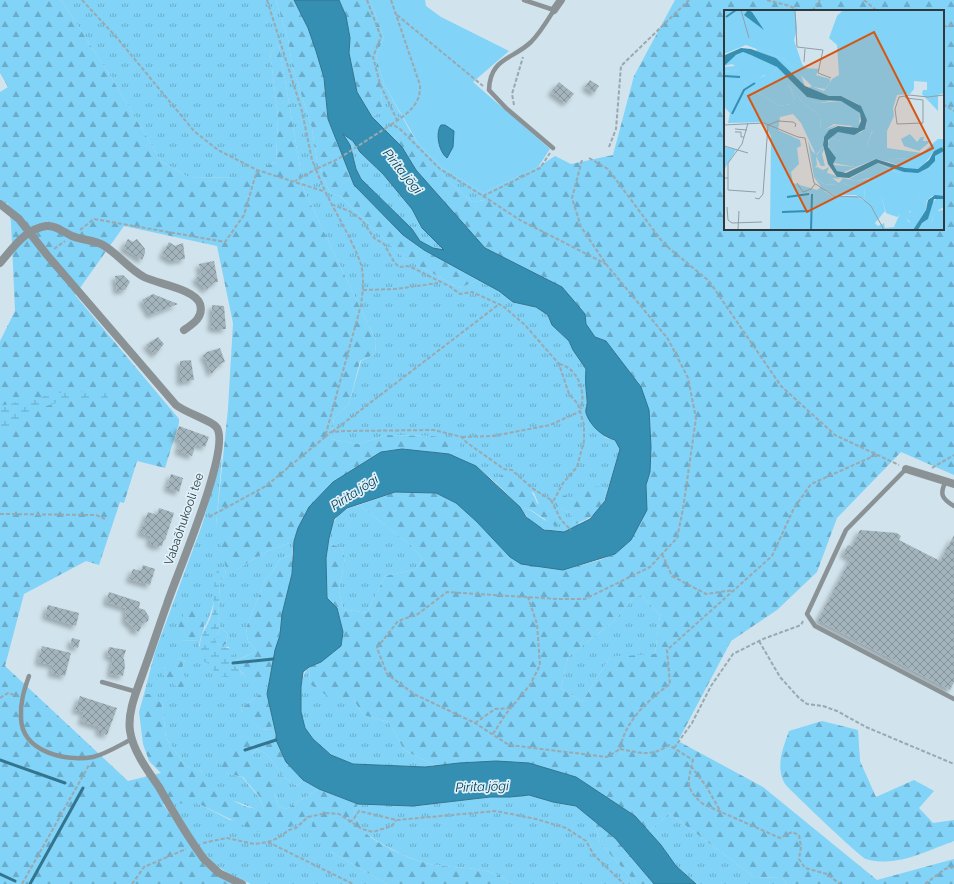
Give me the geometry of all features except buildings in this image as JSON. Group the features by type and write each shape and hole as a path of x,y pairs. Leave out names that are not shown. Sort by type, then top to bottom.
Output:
{"street":[{"path":"554,10 561,0"},
{"name":"Vabaõhukooli tee","path":"0,204 19,219 47,255 176,405 184,411 217,428 220,440 198,524 167,603 137,692 130,723 132,739 138,754 194,846 219,873 242,884"},
{"path":"0,263 28,232 51,226 72,236 102,244 136,272 148,279 189,293 195,298 200,304 201,313 196,322 184,330"},
{"path":"906,468 954,484"}],"lane":[{"path":"524,0 554,10 540,32 530,43 502,60 489,78 489,90 520,120 553,148"},
{"path":"906,468 846,530 807,614 815,626 954,699"},
{"path":"946,481 942,494 943,499 954,506"},
{"path":"29,676 22,697 20,719 25,732 36,746 53,756 73,758 94,757 132,739"},
{"path":"102,682 137,692"}],"path":[{"path":"82,0 118,39 194,131 218,150 257,170 324,191"},
{"path":"267,0 302,111 312,160 324,191 360,260 363,290 361,305 325,437"},
{"path":"367,0 381,37 373,57 380,84 397,121"},
{"path":"294,182 316,169 338,159 397,121 414,106 420,96 420,85 391,0"},
{"path":"609,147 616,129 622,66 688,0"},
{"path":"767,0 790,6 797,10"},
{"path":"813,10 820,0"},
{"path":"864,0 876,10"},
{"path":"396,14 489,90"},
{"path":"944,27 954,24"},
{"path":"520,120 515,110 512,94 520,64 530,43"},
{"path":"944,105 954,111"},
{"path":"392,124 400,129 440,169 520,220 606,264"},
{"path":"483,196 540,168 553,148"},
{"path":"589,158 608,169 664,244 709,281 781,386 835,435 906,468"},
{"path":"582,160 572,198 581,227 606,264 668,339 688,378 696,418 683,509 677,538 650,567 585,599 447,592 418,614 398,621 377,648 387,674 414,694 475,723 510,745 607,757 620,749 646,754 660,751 669,745 693,760 688,785 692,796 703,804 780,838 792,832 799,835 801,846 799,859 805,868 827,874 840,884"},
{"path":"47,255 94,219 225,242 244,215 257,170"},
{"path":"332,205 349,211 362,220 374,238 384,244 394,262 400,267 407,266 413,268 449,286 460,294 472,292 502,306 525,325 559,364 569,394 581,410 585,431 584,442 577,467 563,483 554,500 551,500"},
{"path":"363,290 396,289 439,282"},
{"path":"198,524 224,507 266,486 331,432 498,305"},
{"path":"559,364 572,370 580,382 583,402 581,410"},
{"path":"331,432 434,430 462,437 493,436 550,425 581,410"},
{"path":"462,437 466,442 504,469 512,470 532,488 551,500 561,520 571,530"},
{"path":"620,749 623,734 649,700 670,684 667,650 772,556 794,508 811,484 876,455"},
{"path":"922,474 954,455"},
{"path":"0,514 96,515 105,518"},
{"path":"662,554 672,576 706,594 734,590"},
{"path":"493,734 511,708 530,685 540,665 537,624 528,597"},
{"path":"674,748 692,723 712,686 733,654 759,641 801,625 807,614"},
{"path":"759,641 780,677 799,698 807,704 823,706 837,711 866,727 954,764"},
{"path":"0,698 8,693 22,697"},
{"path":"475,723 495,709 511,708"},
{"path":"22,884 94,757"},
{"path":"692,766 721,812"},
{"path":"349,822 353,820 359,811 397,820 496,811 566,828 586,841 594,855 624,884"},
{"path":"132,884 144,867 209,840 227,838 254,844 268,842 278,838 289,830 296,828 308,818 327,813 339,814 362,830 373,832 392,826 397,820"},
{"path":"268,842 353,884"},
{"path":"925,884 945,869 954,867"}],"green space":[{"path":"0,0 61,0 108,72 161,161 188,177 237,178 276,162 278,118 270,52 279,45 304,190 376,341 375,354 360,361 349,404 334,418 331,439 358,444 387,435 432,436 460,441 460,449 449,454 402,449 381,452 298,528 294,541 263,553 236,570 226,568 216,525 228,409 233,323 217,246 124,226 75,295 179,419 179,423 165,468 137,461 124,503 120,502 99,565 86,561 24,594 5,666 128,781 161,773 149,761 143,744 139,712 144,694 149,694 162,703 166,738 186,767 200,770 235,801 252,808 264,809 259,796 243,777 225,773 220,763 225,755 236,744 249,738 278,743 286,762 303,780 297,786 282,775 267,754 257,749 252,754 267,769 278,806 286,809 319,789 358,804 354,814 364,831 394,851 426,863 470,868 492,873 502,877 511,884 387,884 330,851 311,830 313,820 307,815 291,826 277,832 257,832 197,803 163,804 205,866 220,877 235,884 0,884 0,341 15,311 11,222 8,204 0,200 0,92 8,87 0,73"},
{"path":"61,0 276,0 288,39 292,65 312,128 317,161 330,193 340,196 404,258 460,288 480,279 513,302 536,307 548,315 552,325 569,341 573,350 586,369 586,413 606,438 615,440 620,449 607,492 602,487 573,500 564,495 561,509 571,513 574,524 580,522 576,527 570,528 564,532 557,532 538,526 524,513 520,507 530,510 546,521 534,493 501,475 496,483 476,466 449,454 460,449 432,436 387,435 358,444 331,439 334,418 349,404 361,361 375,354 376,341 304,190 279,45 270,52 278,118 276,162 238,178 188,177 161,161 108,72"},
{"path":"276,0 294,0 308,28 324,78 328,119 354,185 403,235 424,250 480,279 460,288 404,258 340,196 330,193 317,161 312,128 292,65 288,39"},
{"path":"339,0 370,0 384,37 376,56 384,84 381,92 383,110 372,117 357,92 349,53 350,38 346,16"},
{"path":"370,0 425,0 426,6 441,17 509,51 473,82 550,149 538,167 483,193 441,167 419,145 384,84 376,56 384,37"},
{"path":"675,0 954,0 954,475 901,452 837,518 817,572 777,610 731,641 678,741 763,787 877,880 954,859 954,884 787,884 782,878 754,877 669,813 649,832 635,816 576,777 529,763 509,762 434,765 404,750 389,722 363,715 354,700 329,697 310,684 309,667 321,662 343,632 337,608 327,598 326,558 328,543 342,548 345,558 339,590 343,609 367,613 385,576 414,570 423,559 412,546 359,505 395,492 436,493 456,503 494,540 563,570 600,560 615,554 631,540 647,510 646,485 650,472 641,387 606,341 595,337 586,324 585,314 521,267 485,248 416,170 402,147 394,139 398,134 410,131 419,145 441,167 444,177 472,202 485,200 483,193 538,167 555,156 571,164 613,155 634,76","holes":["641,595 660,615 655,654 610,657 582,702 561,688 568,657 613,622 635,596"]},
{"path":"384,84 410,131 398,134 394,139 372,117 383,110 381,92"},
{"path":"343,133 353,141 360,152 383,174 412,209 422,228 445,251 433,248 420,241 412,229 361,179 356,169 350,145"},
{"path":"441,167 483,193 485,200 472,202 444,177"},
{"path":"107,391 108,398 102,400 71,398 31,411 10,428 0,430 0,406 63,392"},
{"path":"222,457 216,525 236,570 263,553 294,541 292,554 279,560 274,570 265,580 246,628 248,641 256,650 233,663 229,647 220,647 226,644 228,634 220,627 218,616 220,582 226,573 223,567 213,605 205,627 202,619 180,641 200,640 199,646 223,677 239,677 242,673 257,686 265,687 270,679 267,694 260,694 242,708 241,713 261,729 268,730 274,722 276,740 278,743 249,738 232,748 225,773 242,777 259,797 264,809 256,809 229,799 200,770 186,767 166,738 162,703 149,695 144,694 155,652 202,525","holes":["179,658 185,661 181,670 164,669"]},
{"path":"507,473 517,477 525,484 537,503 558,515 557,527 531,510 520,507 496,483 501,475"},
{"path":"587,486 602,487 607,492 605,498 595,513 585,520 574,524 571,513 561,509 555,504 558,497 564,495 573,500"},
{"path":"359,505 412,546 423,559 414,570 385,576 367,613 343,609 339,590 345,558 342,548 328,543 331,528 341,513"},
{"path":"292,554 292,574 282,614 280,635 275,650 270,679 265,687 258,689 233,663 250,655 256,650 248,641 246,628 265,580 274,570 279,560"},
{"path":"223,567 226,573 220,582 218,616 220,627 215,640 220,647 232,650 234,655 233,663 242,673 239,677 223,677 214,673 213,666 201,660 200,644 202,634 212,613 217,570"},
{"path":"641,595 660,615 655,655 610,657 582,702 561,688 568,657 613,622 635,596"},
{"path":"186,609 192,611 203,620 204,629 200,640 180,641 177,639 177,630"},
{"path":"220,627 228,634 226,644 220,647 215,640"},
{"path":"179,658 185,661 181,670 187,680 186,686 178,688 162,674 167,666"},
{"path":"309,667 310,684 354,700 363,715 389,722 404,750 434,765 425,767 354,764 341,760 319,745 308,733 302,720 302,684 304,675"},
{"path":"260,694 267,694 274,722 268,730 261,729 241,714 242,708"},
{"path":"822,721 858,730 860,761 876,797 914,780 934,791 919,808 933,823 954,820 954,841 900,860 877,861 866,859 839,836 785,784 782,778 780,764 784,744 789,731"},
{"path":"257,749 267,754 282,775 297,786 303,780 319,789 286,809 278,806 275,795 252,754"},
{"path":"529,795 553,802 576,806 594,820 600,843 637,884 511,884 502,877 481,870 426,863 394,850 377,841 364,830 354,814 358,804 413,806 490,797"},
{"path":"172,803 197,803 230,820 291,826 307,815 313,820 330,851 387,884 251,884 226,872 217,866 207,856 196,842"},
{"path":"669,813 754,877 782,878 787,884 696,884 676,866 661,845 649,832"},
{"path":"594,820 615,838 654,884 637,884 600,843"}],"water":[{"name":"Pirita jõgi","path":"294,0 339,0 346,16 350,38 349,53 357,92 372,117 402,147 416,170 485,248 562,287 585,314 586,324 595,337 606,341 641,387 649,410 651,447 650,472 646,485 647,510 631,540 615,554 563,570 521,564 510,557 476,521 456,503 436,493 395,492 347,508 334,519 326,558 327,598 337,608 343,632 341,646 321,662 309,667 303,672 301,687 301,712 305,728 313,739 331,755 353,764 425,767 496,761 529,763 576,777 635,816 661,845 676,866 696,884 654,884 615,838 576,806 553,802 529,795 490,797 413,806 358,804 319,789 303,780 286,762 276,740 267,694 275,650 280,635 282,614 292,574 294,541 298,528 309,507 333,482 381,452 402,449 449,454 476,466 520,507 526,517 544,530 564,532 590,519 605,501 620,449 615,440 610,439 598,430 588,418 586,411 586,369 573,350 569,341 552,325 548,315 536,307 513,302 499,291 424,250 403,235 354,185 328,119 324,78 308,28","holes":["343,134 353,141 360,152 383,174 412,209 422,228 444,250 433,248 420,241 412,229 361,179 356,169 350,145"]},
{"path":"441,125 445,125 454,131 453,147 447,158 440,147 438,137 439,128"}],"waterway":[{"path":"233,663 273,659"},
{"path":"245,750 276,740"},
{"path":"0,760 65,783"},
{"path":"30,884 83,788"},
{"path":"0,874 15,881"}]}
